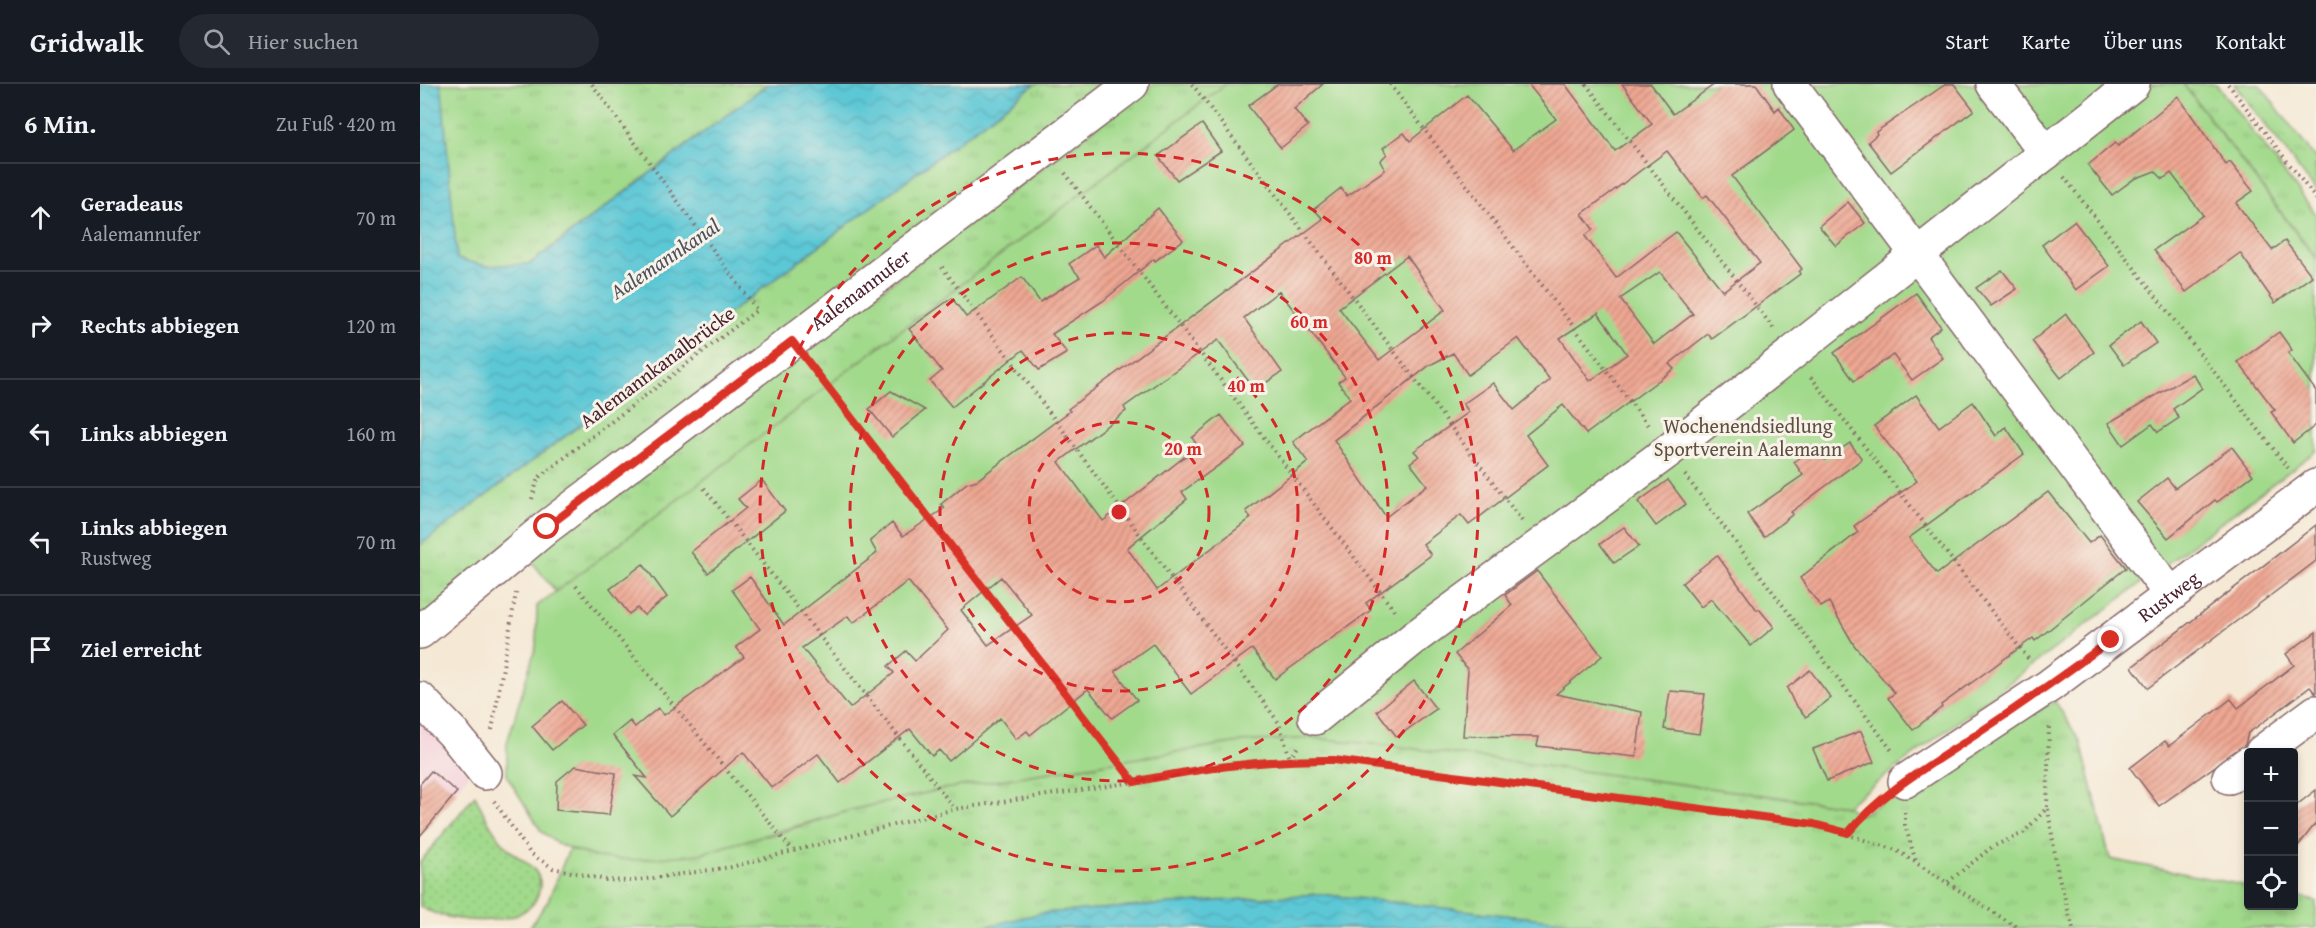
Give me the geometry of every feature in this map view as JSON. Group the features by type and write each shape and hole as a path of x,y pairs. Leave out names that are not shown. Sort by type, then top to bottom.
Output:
{"street":[{"name":"Aalemannufer","path":"420,632 524,545 1132,84"},
{"path":"1790,84 2171,595"},
{"path":"1993,84 2046,153"},
{"path":"1314,718 1414,638 1667,452 2133,84"},
{"name":"Rustweg","path":"1909,779 2049,686 2311,489"},
{"path":"420,699 453,733 485,773"},
{"path":"2269,748 2316,712"}],"path":[{"name":"Aalemannkanalbrücke","path":"538,478 757,310 592,84"},
{"path":"1192,84 1540,546"},
{"path":"1586,84 2049,686 2048,808 2058,874 2073,928"},
{"path":"2228,84 2316,199"},
{"path":"1047,149 1414,638"},
{"path":"2046,153 2311,489"},
{"path":"924,241 1279,723 1290,759"},
{"path":"792,341 1134,782"},
{"path":"704,488 955,810"},
{"path":"485,773 524,545"},
{"path":"576,586 793,850"},
{"path":"507,823 530,853 553,868 606,880 632,881 731,867 955,810 1134,782 1203,767 1290,759 1346,761 1814,824 1896,850 2018,928"},
{"path":"1848,833 1862,816 1909,779"},
{"path":"1909,779 1905,802 1905,825 1916,862"},
{"path":"1948,882 1992,847 2023,833 2048,808"}],"shaded area":[{"path":"420,720 469,774 420,836"}],"green space":[{"path":"440,84 768,84 529,264 486,266 457,259"},
{"path":"1035,84 1132,84 420,627 420,545"},
{"path":"1153,84 1226,84 556,592 529,558"},
{"name":"Wochenendsiedlung Sportverein Aalemann","path":"1226,84 2183,84 2316,259 2316,451 1846,806 1394,746 1313,738 1239,742 943,789 855,809 699,854 633,860 596,857 560,845 541,831 507,776 507,743 536,646 537,606"},
{"path":"2183,84 2216,84 2316,214 2316,258"},
{"path":"2234,84 2259,84 2316,159 2316,191"},
{"path":"2055,701 2081,743 2110,859 2244,885 2244,910 2298,910 2298,896 2316,901 2316,928 1622,928 1319,894 1042,913 980,928 529,928 548,901 569,849 596,857 772,835 855,809 943,789 1239,742 1313,738 1394,746 1846,806 1860,815"},
{"path":"475,795 488,822 501,840 533,868 539,878 539,891 533,904 523,912 510,917 496,920 464,919 448,917 420,907 420,862"}],"water":[{"name":"Aalemannkanal","path":"420,84 440,84 442,90 457,259 486,266 530,264 768,84 1035,84 420,545"},
{"path":"1319,894 1622,928 980,928 1042,913"}],"building":[{"path":"1278,84 1323,84 1294,109 1308,126 1281,148 1248,106"},
{"path":"1528,84 1565,84 1615,151 1652,124 1622,84 1651,84 1673,114 1715,84 1756,84 1775,111 1779,107 1794,130 1732,176 1802,269 1800,274 1712,339 1708,334 1669,364 1674,369 1586,434 1563,405 1526,435 1548,465 1469,525 1461,515 1423,544 1431,555 1366,603 1371,610 1275,679 1252,649 1191,694 1153,644 1115,671 1137,700 1112,718 1088,689 1030,735 1027,731 1016,739 1000,718 949,761 939,750 932,756 910,729 840,783 818,754 772,788 743,752 670,816 635,776 647,778 613,735 630,721 635,727 658,708 664,715 744,657 736,647 760,629 732,590 750,577 784,625 877,553 870,541 892,523 903,536 945,508 941,504 967,483 977,480 1070,411 1068,409 1323,219 1314,209 1341,188 1347,196 1385,170 1380,161 1387,154 1383,148 1404,133 1410,141 1467,95 1513,150 1556,119","holes":["1667,151 1703,198 1707,195 1760,263 1723,291 1676,232 1616,278 1585,236 1593,229 1582,214","1407,256 1445,310 1379,360 1339,308","1660,272 1693,314 1654,344 1620,299","1279,291 1345,377 1338,382 1350,398 1293,442 1308,462 1246,511 1251,518 1157,590 1127,548 1187,499 1182,492 1245,446 1221,415 1192,438 1198,446 1103,521 1059,462 1126,411 1124,407 1218,340 1255,390 1282,372 1244,318","1598,313 1627,354 1590,381 1560,338","1518,338 1550,380 1514,410 1493,383 1463,404 1469,412 1414,451 1419,456 1410,463 1427,485 1386,517 1334,440 1430,365 1453,353 1468,375","1001,577 1032,615 988,645 961,610","908,581 948,630 915,661 906,651 888,666 894,673 850,708 802,648 848,616 853,623"]},
{"path":"1946,84 1954,84 1974,110 1891,172 1868,142 1877,134 1876,132"},
{"path":"2178,96 2226,165 2230,162 2253,191 2236,203 2272,250 2285,241 2312,276 2275,303 2240,253 2186,292 2154,250 2203,215 2171,173 2163,179 2155,171 2134,179 2112,195 2088,165 2115,143 2118,146"},
{"path":"1202,124 1221,151 1177,180 1158,156"},
{"path":"1848,202 1865,223 1836,246 1819,226"},
{"path":"1158,208 1183,240 1155,261 1154,259 1103,301 1052,334 1067,353 1039,370 1023,350 952,407 930,381 942,371 909,329 952,298 966,317 1022,277 1040,302 1080,277 1069,264 1096,245 1104,257"},
{"path":"2074,221 2109,266 2076,290 2042,245"},
{"path":"2002,270 2017,289 1991,306 1976,288"},
{"path":"1916,293 1941,327 1928,337 1943,358 1912,380 1893,355 1854,381 1834,353"},
{"path":"2066,314 2094,352 2061,378 2032,341"},
{"path":"2141,321 2156,343 2124,365 2109,345"},
{"path":"2279,332 2292,350 2288,353 2316,391 2316,425 2293,443 2271,412 2275,410 2238,362"},
{"path":"2193,374 2202,388 2173,409 2179,418 2158,432 2152,424 2123,445 2108,423"},
{"path":"891,391 925,410 892,437 869,409"},
{"path":"1916,395 1939,427 1973,402 1996,436 2006,427 2024,454 1909,538 1937,574 2048,492 2089,543 2100,535 2126,568 2035,641 2033,638 1941,705 1942,707 1913,730 1888,698 1895,693 1854,645 1829,602 1821,607 1800,578 1858,532 1854,526 1917,481 1874,426"},
{"path":"1850,443 1862,459 1791,512 1793,514 1764,537 1747,514 1803,475 1794,462 1815,446 1825,460"},
{"path":"2232,447 2253,475 2217,502 2215,500 2168,538 2137,502 2167,478 2175,488"},
{"path":"762,480 785,511 708,573 691,552 746,508 738,499"},
{"path":"1668,480 1686,504 1656,526 1638,502"},
{"path":"2316,525 2316,561 2148,688 2132,667"},
{"path":"1624,527 1639,546 1614,563 1600,544"},
{"path":"1717,555 1757,610 1759,609 1774,627 1751,646 1711,599 1701,607 1682,583"},
{"path":"643,564 667,597 644,615 637,608 629,614 610,589"},
{"path":"1537,571 1602,656 1556,694 1642,712 1636,757 1537,746 1539,737 1463,736 1468,670 1455,654 1512,605 1505,595"},
{"path":"2316,632 2316,694 2310,687 2248,733 2245,745 2159,806 2130,768 2165,741 2169,746 2231,699 2238,708 2294,665 2286,654"},
{"path":"1810,670 1831,698 1806,717 1794,703 1787,688"},
{"path":"1414,681 1436,709 1397,737 1377,711"},
{"path":"1670,691 1705,694 1699,734 1664,729"},
{"path":"562,701 583,725 552,750 532,726"},
{"path":"1861,731 1874,762 1827,781 1813,749"},
{"path":"575,766 616,773 609,815 556,810 557,781"},
{"path":"431,771 457,792 420,836 420,784"},
{"path":"2316,790 2316,823 2298,846 2298,804"}],"route":[{"path":"547,527 792,341 1134,782 1203,767 1290,759 1334,760 1814,824 1848,833 1862,816 1905,781 2049,686 2111,640"}]}
